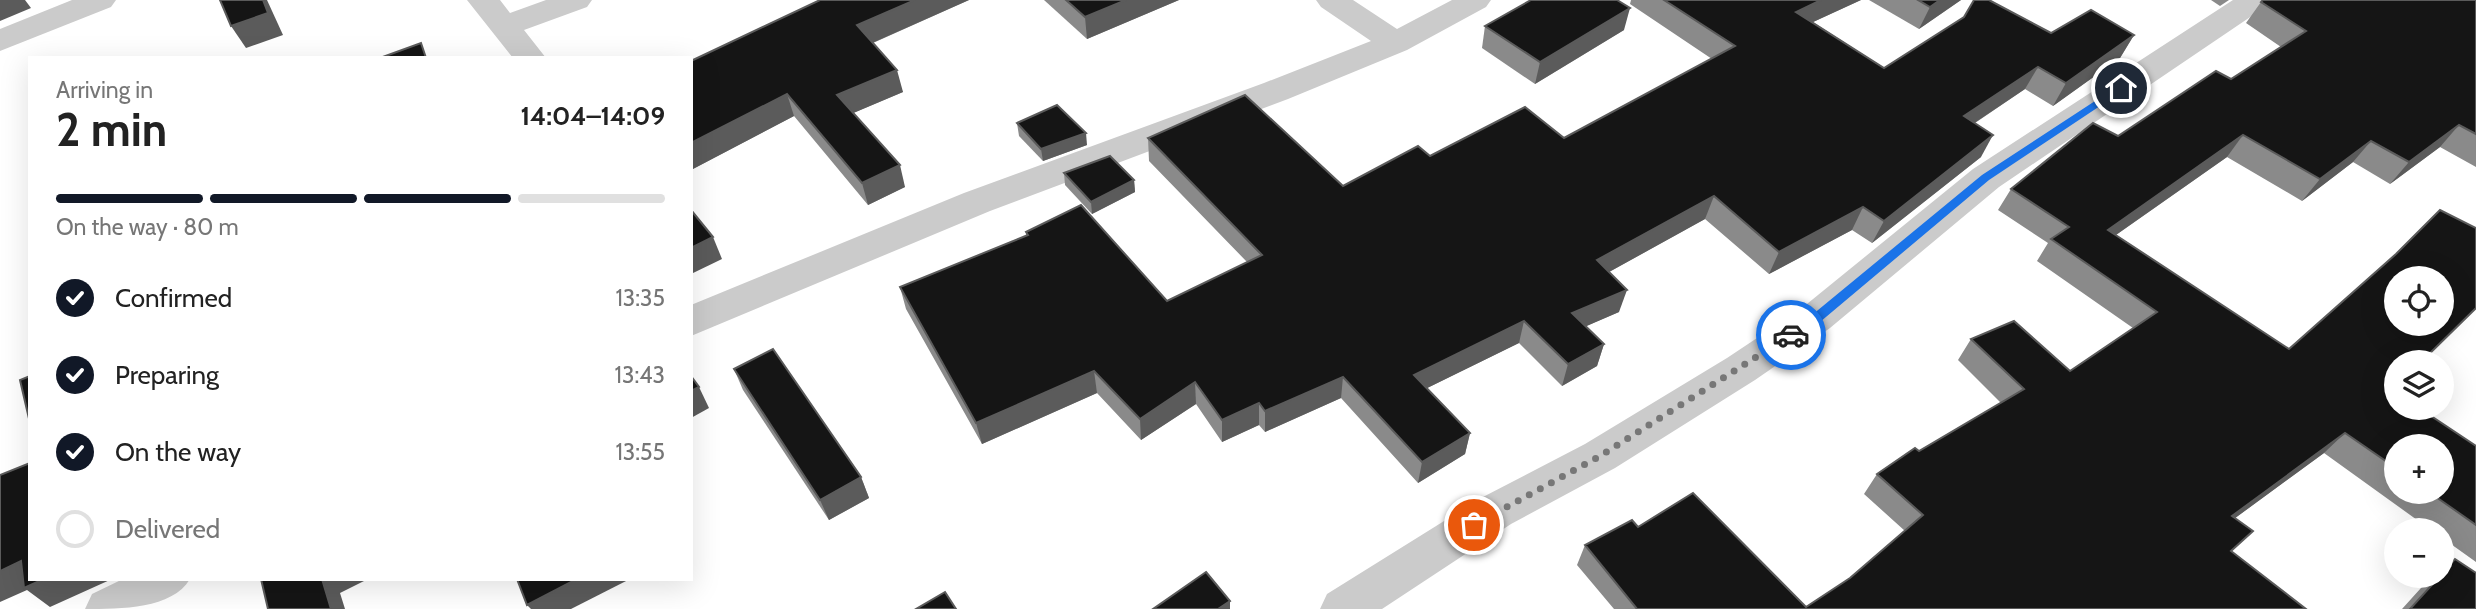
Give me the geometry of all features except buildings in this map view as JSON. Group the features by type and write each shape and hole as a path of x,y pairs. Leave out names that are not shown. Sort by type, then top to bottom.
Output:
{"street":[{"path":"0,41 100,0"},
{"path":"483,0 528,56"},
{"path":"505,26 576,0"},
{"path":"1332,0 1396,43"},
{"path":"693,320 844,255 953,212 1396,43 1475,0"},
{"path":"1343,609 1496,511 1600,456 1741,369 1816,318 1986,178 2254,0"},
{"path":"108,609 165,581"}],"way so far":[{"path":"1474,525 1662,419 1791,335"}],"route":[{"path":"1791,335 1816,318 1986,178 2121,88"}]}
